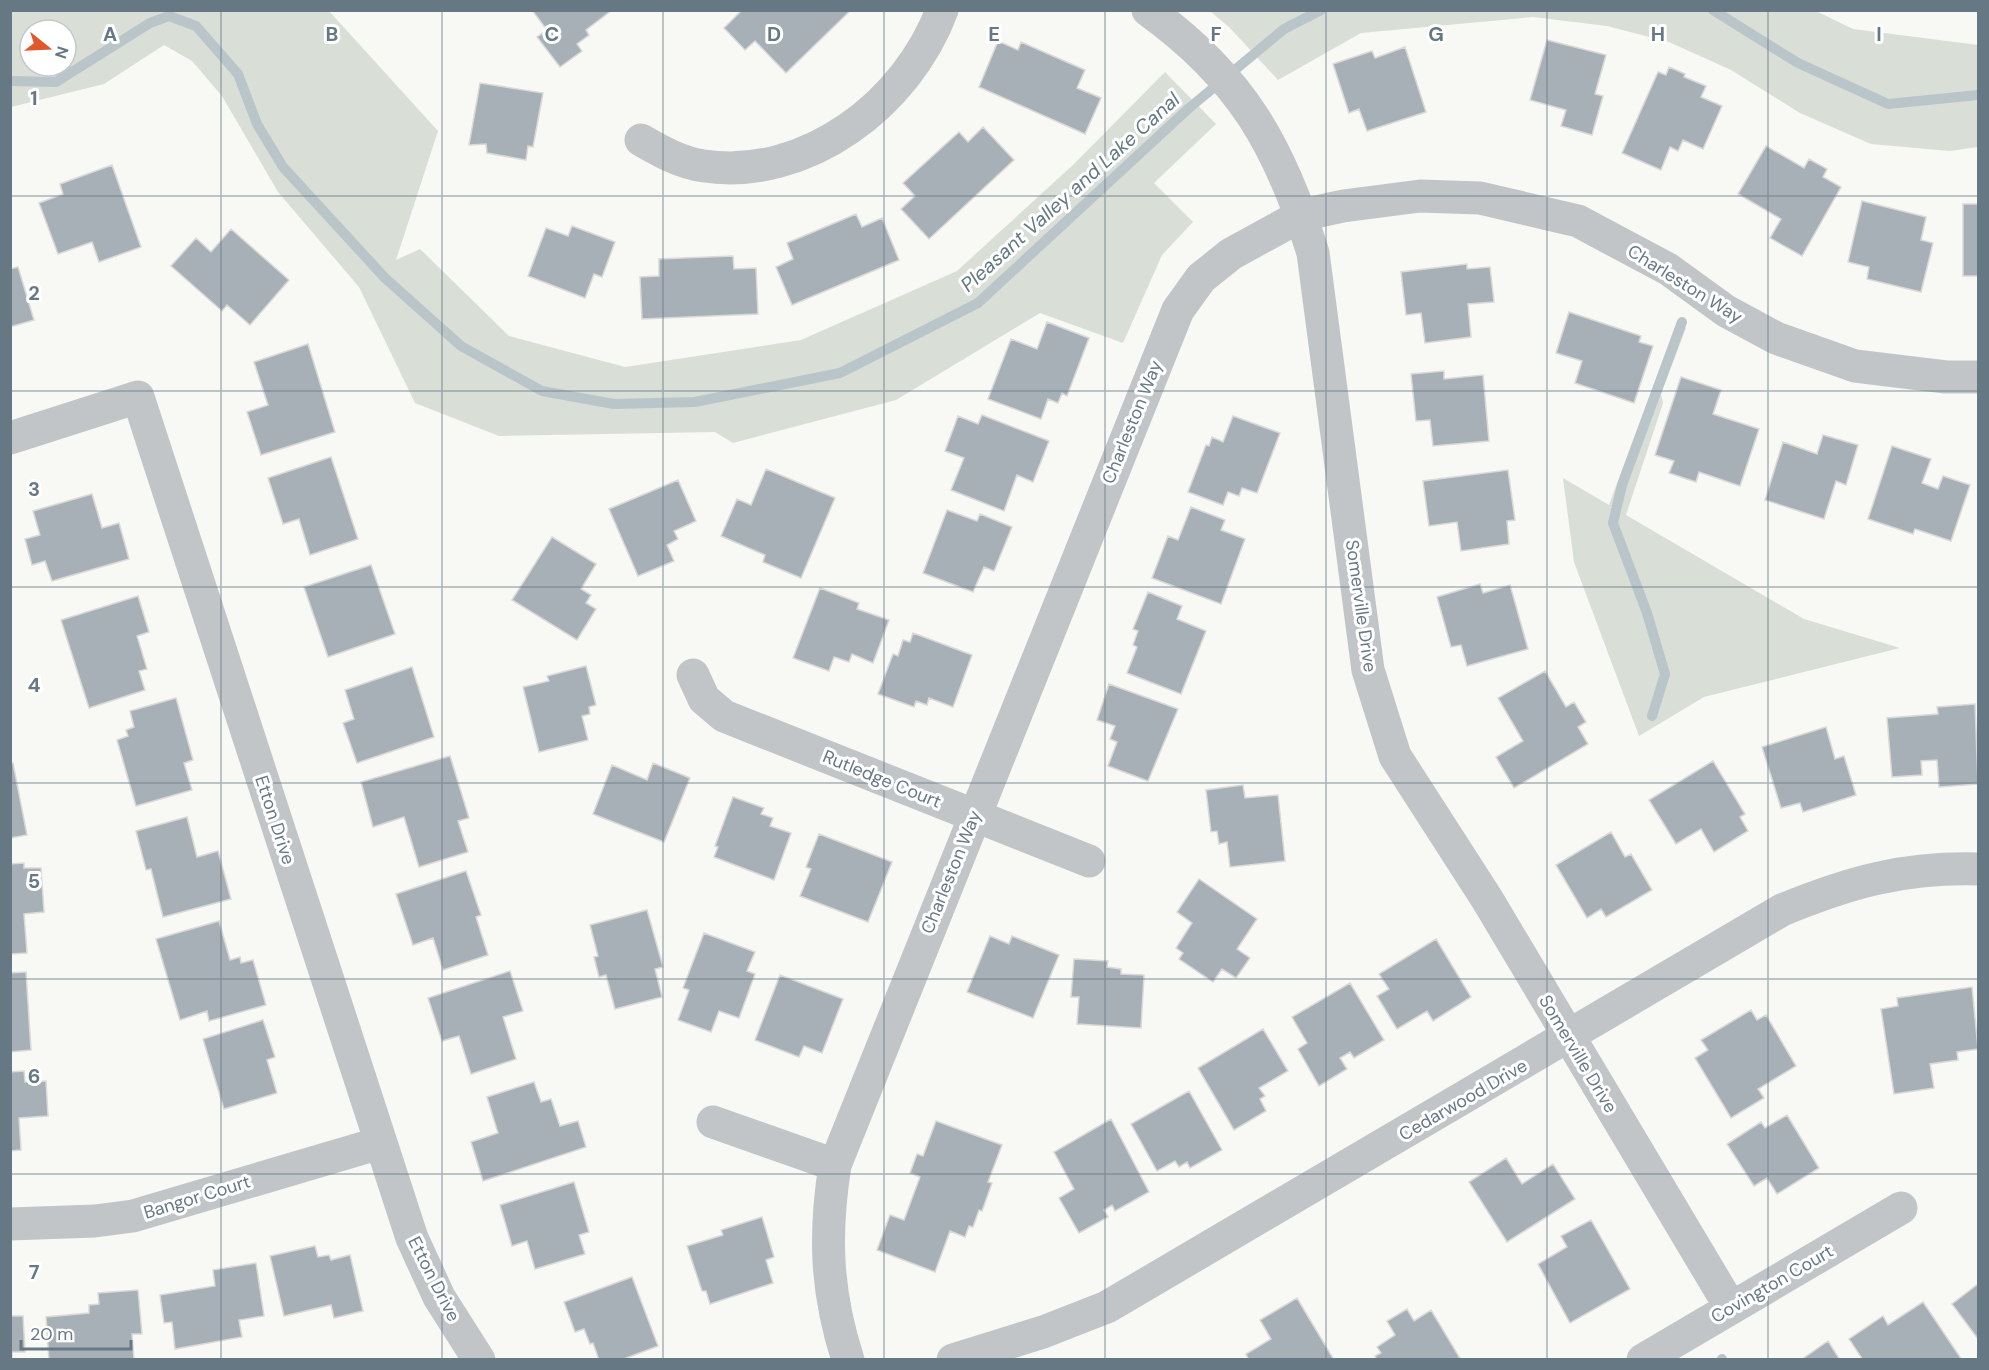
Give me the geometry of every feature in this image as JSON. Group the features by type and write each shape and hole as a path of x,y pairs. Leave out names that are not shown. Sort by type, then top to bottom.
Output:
{"street":[{"path":"640,140 670,156 702,166 744,169 776,163 805,153 844,131 880,104 915,63 942,10"},
{"name":"Somerville Drive","path":"1148,10 1173,28 1208,61 1249,107 1281,161 1302,215 1313,253 1368,670 1395,756 1487,899 1731,1308"},
{"name":"Charleston Way","path":"848,1359 839,1333 829,1280 827,1236 835,1165 973,816 1178,310 1201,278 1231,254 1302,215 1343,206 1419,196 1480,198 1578,221 1668,269 1726,311 1776,338 1855,366 1946,376 1978,377"},
{"name":"Etton Drive","path":"10,438 138,397 412,1238 439,1297 479,1359"},
{"name":"Rutledge Court","path":"693,675 704,699 724,716 1089,861"},
{"name":"Cedarwood Drive","path":"953,1359 1043,1332 1107,1307 1782,910 1824,893 1890,874 1978,869"},
{"path":"713,1122 835,1165"},
{"name":"Bangor Court","path":"10,1224 95,1221 133,1216 380,1143"},
{"name":"Covington Court","path":"1643,1359 1901,1208"}],"shaded area":[{"path":"11,10 329,11 438,131 396,260 420,249 509,336 625,367 801,340 957,271 1074,164 1165,72 1216,124 1154,183 1193,222 1162,255 1123,343 1040,313 896,400 733,443 715,432 499,436 415,403 359,287 278,192 222,96 192,61 164,45 104,84 11,107"},
{"path":"1210,11 1816,11 1853,29 1978,45 1978,147 1950,151 1871,144 1800,113 1731,70 1669,42 1607,26 1533,17 1361,33 1278,80 1230,28"},
{"path":"1677,322 1686,328 1661,394 1663,403 1626,515 1804,619 1900,648 1704,697 1639,736 1574,562 1563,478 1609,505"}],"building":[{"path":"532,10 612,10 586,30 589,35 577,44 582,51 560,67 537,37 547,30"},
{"path":"742,10 851,10 786,73 755,41 745,50 724,28"},
{"path":"1547,40 1606,55 1595,94 1603,96 1592,135 1561,126 1566,110 1530,100"},
{"path":"998,41 1018,50 1021,42 1085,70 1077,88 1101,98 1085,134 979,87"},
{"path":"1405,47 1426,112 1367,131 1359,109 1349,113 1333,64 1372,51 1375,58"},
{"path":"1669,67 1685,74 1684,77 1706,86 1701,97 1722,106 1703,149 1683,140 1678,151 1670,147 1661,170 1622,153 1658,72 1666,75"},
{"path":"480,83 543,93 533,147 528,146 526,160 487,153 486,144 469,145"},
{"path":"983,127 1014,160 929,239 901,209 915,196 903,183 959,132 968,142"},
{"path":"1766,146 1804,168 1809,159 1827,169 1823,177 1841,187 1802,256 1770,238 1781,219 1738,194"},
{"path":"112,165 141,247 99,262 92,242 58,254 39,203 63,194 60,184"},
{"path":"1862,201 1926,217 1921,240 1933,243 1921,292 1867,279 1869,267 1848,262"},
{"path":"1963,204 1978,204 1978,276 1963,276"},
{"path":"856,214 862,227 882,218 899,260 792,305 776,267 793,259 787,243"},
{"path":"572,226 615,242 602,277 594,274 585,298 528,276 546,228 568,236"},
{"path":"231,229 289,280 250,325 227,305 222,311 171,266 196,238 211,252"},
{"path":"733,256 734,269 756,268 758,314 642,319 640,277 659,276 659,259"},
{"path":"1467,264 1467,269 1490,267 1494,302 1468,304 1471,337 1425,343 1421,313 1406,315 1401,272"},
{"path":"18,267 34,320 10,327 10,269"},
{"path":"1569,312 1641,336 1639,342 1653,346 1634,403 1575,383 1582,361 1556,353"},
{"path":"1047,322 1089,338 1067,396 1062,393 1058,403 1048,399 1041,419 988,399 1011,339 1037,349"},
{"path":"308,344 335,432 261,455 247,412 268,405 254,362"},
{"path":"1444,371 1444,379 1483,375 1489,441 1433,446 1430,420 1416,421 1411,374"},
{"path":"1681,377 1721,390 1713,414 1759,429 1740,486 1699,472 1696,482 1669,473 1674,461 1655,455"},
{"path":"982,415 1049,441 1033,482 1017,475 1004,511 951,490 964,458 945,451 958,416 978,424"},
{"path":"1233,416 1280,433 1257,493 1242,488 1239,496 1228,492 1223,505 1188,492 1206,445 1209,446 1212,437 1223,442"},
{"path":"1823,435 1858,445 1846,485 1836,481 1824,519 1765,500 1783,442 1817,454"},
{"path":"1892,446 1931,459 1922,483 1938,489 1943,476 1970,485 1951,541 1915,529 1913,534 1868,519"},
{"path":"331,457 358,539 310,555 299,519 283,524 268,478"},
{"path":"766,469 835,498 801,578 763,562 765,555 721,536 737,499 751,505"},
{"path":"1508,470 1515,520 1507,521 1509,544 1461,551 1457,522 1429,526 1423,481"},
{"path":"678,480 696,521 674,531 678,539 667,545 674,561 638,576 609,509"},
{"path":"92,494 102,528 119,523 129,559 52,581 45,561 32,565 25,539 40,535 33,511"},
{"path":"1191,507 1225,520 1221,530 1245,539 1221,604 1152,578 1168,536 1178,540"},
{"path":"947,510 977,521 980,514 1012,527 994,571 984,567 973,592 923,573"},
{"path":"552,537 596,564 581,589 591,595 586,603 596,609 577,640 512,600"},
{"path":"371,565 395,634 328,657 304,587"},
{"path":"1480,584 1483,593 1510,585 1528,649 1467,666 1461,645 1451,647 1437,597"},
{"path":"820,588 859,603 857,609 889,620 873,663 852,654 849,662 834,657 829,671 793,658"},
{"path":"1148,592 1182,606 1177,619 1206,631 1181,694 1127,673 1137,647 1133,645 1138,631 1133,629"},
{"path":"138,596 149,632 137,636 147,669 139,671 145,690 89,708 61,620"},
{"path":"913,633 972,655 953,707 929,698 927,705 916,701 914,707 878,694 893,654 898,656 903,640 910,642"},
{"path":"586,666 596,705 589,707 590,714 582,716 588,740 539,752 523,687 549,681 547,676"},
{"path":"412,667 434,737 357,763 343,723 354,719 345,690"},
{"path":"1545,671 1566,707 1574,702 1586,722 1578,727 1588,744 1514,788 1496,757 1523,741 1498,698"},
{"path":"1109,684 1178,709 1148,781 1108,766 1117,742 1110,739 1115,726 1097,720"},
{"path":"176,698 193,760 184,763 192,790 136,806 117,740 128,736 126,730 134,727 130,711"},
{"path":"1975,704 1978,784 1939,787 1937,760 1921,761 1922,775 1892,777 1887,718 1938,714 1937,707"},
{"path":"1826,727 1835,759 1844,756 1856,795 1803,812 1800,803 1781,808 1762,747"},
{"path":"450,756 469,818 458,821 468,852 419,867 404,817 373,827 361,782"},
{"path":"1713,761 1745,814 1740,817 1748,831 1714,852 1701,829 1676,844 1649,800"},
{"path":"10,763 13,763 27,835 10,838"},
{"path":"653,763 690,778 664,842 593,814 612,765 647,780"},
{"path":"1243,785 1245,798 1278,795 1285,861 1230,867 1227,842 1219,844 1217,831 1211,832 1206,790"},
{"path":"733,797 764,808 761,814 773,818 770,826 791,833 774,880 714,857 718,847 715,846"},
{"path":"187,817 197,857 218,851 231,899 163,917 151,869 146,870 136,831"},
{"path":"1611,832 1625,857 1631,854 1652,890 1606,917 1601,909 1587,918 1556,865"},
{"path":"819,834 892,862 868,922 800,896 811,869 806,867"},
{"path":"24,863 24,868 41,868 44,912 24,914 27,953 10,954 10,864"},
{"path":"466,871 481,915 476,917 488,955 443,970 433,938 413,945 396,894"},
{"path":"1199,879 1257,919 1237,949 1250,958 1236,978 1222,969 1213,982 1179,959 1183,953 1176,948 1192,923 1177,912"},
{"path":"647,910 663,967 655,969 662,997 615,1009 606,975 599,977 594,957 598,956 590,925"},
{"path":"219,921 230,960 240,957 241,963 253,960 266,1005 209,1021 207,1011 180,1020 156,939"},
{"path":"704,933 755,952 747,971 755,974 739,1018 719,1011 711,1032 678,1020 689,990 683,988"},
{"path":"990,936 1009,944 1012,936 1059,955 1033,1018 967,992"},
{"path":"1436,939 1471,997 1433,1021 1427,1011 1397,1029 1377,996 1389,989 1379,974"},
{"path":"1074,959 1108,961 1107,967 1121,969 1121,974 1144,975 1141,1028 1077,1024 1079,997 1071,997"},
{"path":"510,971 523,1011 503,1017 516,1059 471,1074 459,1036 442,1041 428,998"},
{"path":"26,972 31,1050 10,1052 10,973"},
{"path":"780,975 843,999 822,1053 804,1046 799,1057 755,1040"},
{"path":"1350,983 1384,1040 1354,1058 1350,1052 1340,1058 1347,1069 1319,1086 1298,1049 1307,1043 1292,1017"},
{"path":"1972,987 1978,1049 1957,1052 1958,1060 1930,1064 1934,1088 1894,1094 1881,1009 1898,1006 1897,998"},
{"path":"1751,1010 1757,1020 1766,1015 1796,1066 1758,1089 1764,1098 1731,1118 1695,1058 1708,1050 1701,1040"},
{"path":"263,1020 275,1057 267,1060 277,1093 224,1109 203,1039"},
{"path":"1263,1029 1288,1071 1259,1088 1265,1096 1260,1099 1266,1111 1234,1130 1198,1068"},
{"path":"24,1071 25,1082 46,1081 48,1116 19,1118 21,1150 10,1151 10,1072"},
{"path":"534,1082 541,1102 551,1099 560,1126 578,1121 586,1147 483,1181 471,1142 498,1133 487,1097"},
{"path":"1189,1091 1222,1150 1190,1168 1187,1162 1179,1167 1175,1161 1157,1171 1131,1124"},
{"path":"1787,1115 1819,1168 1777,1194 1767,1178 1754,1186 1727,1144 1761,1122 1765,1128"},
{"path":"1111,1119 1149,1192 1115,1211 1112,1205 1104,1210 1108,1217 1079,1233 1059,1198 1074,1189 1054,1152"},
{"path":"936,1121 1002,1145 988,1182 992,1183 982,1211 979,1210 973,1227 969,1226 965,1237 950,1231 935,1272 877,1250 890,1215 904,1220 920,1177 910,1173 917,1154 923,1156"},
{"path":"1506,1158 1522,1184 1553,1164 1575,1199 1507,1242 1469,1182"},
{"path":"574,1182 589,1232 579,1235 585,1254 535,1269 527,1241 512,1246 500,1205"},
{"path":"762,1217 774,1257 766,1260 773,1283 710,1304 706,1291 702,1291 687,1246 723,1235 721,1230"},
{"path":"1591,1220 1630,1289 1570,1323 1538,1264 1567,1247 1561,1236"},
{"path":"315,1246 318,1257 329,1255 331,1260 350,1255 363,1311 334,1318 331,1305 284,1316 270,1256"},
{"path":"256,1263 264,1316 239,1320 242,1337 175,1349 172,1322 164,1323 160,1295 215,1286 213,1270"},
{"path":"632,1277 658,1346 621,1360 599,1360 593,1343 590,1344 584,1329 575,1332 564,1302"},
{"path":"1978,1284 1978,1339 1952,1304"},
{"path":"138,1290 142,1334 132,1334 134,1360 49,1360 46,1317 89,1313 89,1305 99,1304 98,1293"},
{"path":"1297,1298 1334,1360 1249,1360 1246,1354 1271,1339 1260,1320"},
{"path":"1923,1302 1962,1360 1863,1360 1849,1339 1883,1316 1888,1325"},
{"path":"1407,1309 1414,1321 1431,1310 1461,1360 1377,1360 1375,1356 1381,1353 1377,1347 1395,1335 1387,1321"},
{"path":"10,1316 23,1316 25,1352 12,1352 12,1360 10,1360"},
{"path":"1828,1341 1840,1360 1801,1360"}],"waterway":[{"name":"Pleasant Valley and Lake Canal","path":"10,81 56,82 150,23 169,16 196,26 238,74 257,124 283,167 385,278 461,346 542,391 614,404 695,402 840,373 978,303 1188,109 1284,29 1321,10"},
{"name":"Pleasant Valley and Lake Canal","path":"1713,10 1798,63 1888,104 1978,95"},
{"path":"1652,716 1665,674 1647,613 1613,523 1622,485 1682,322"}]}
